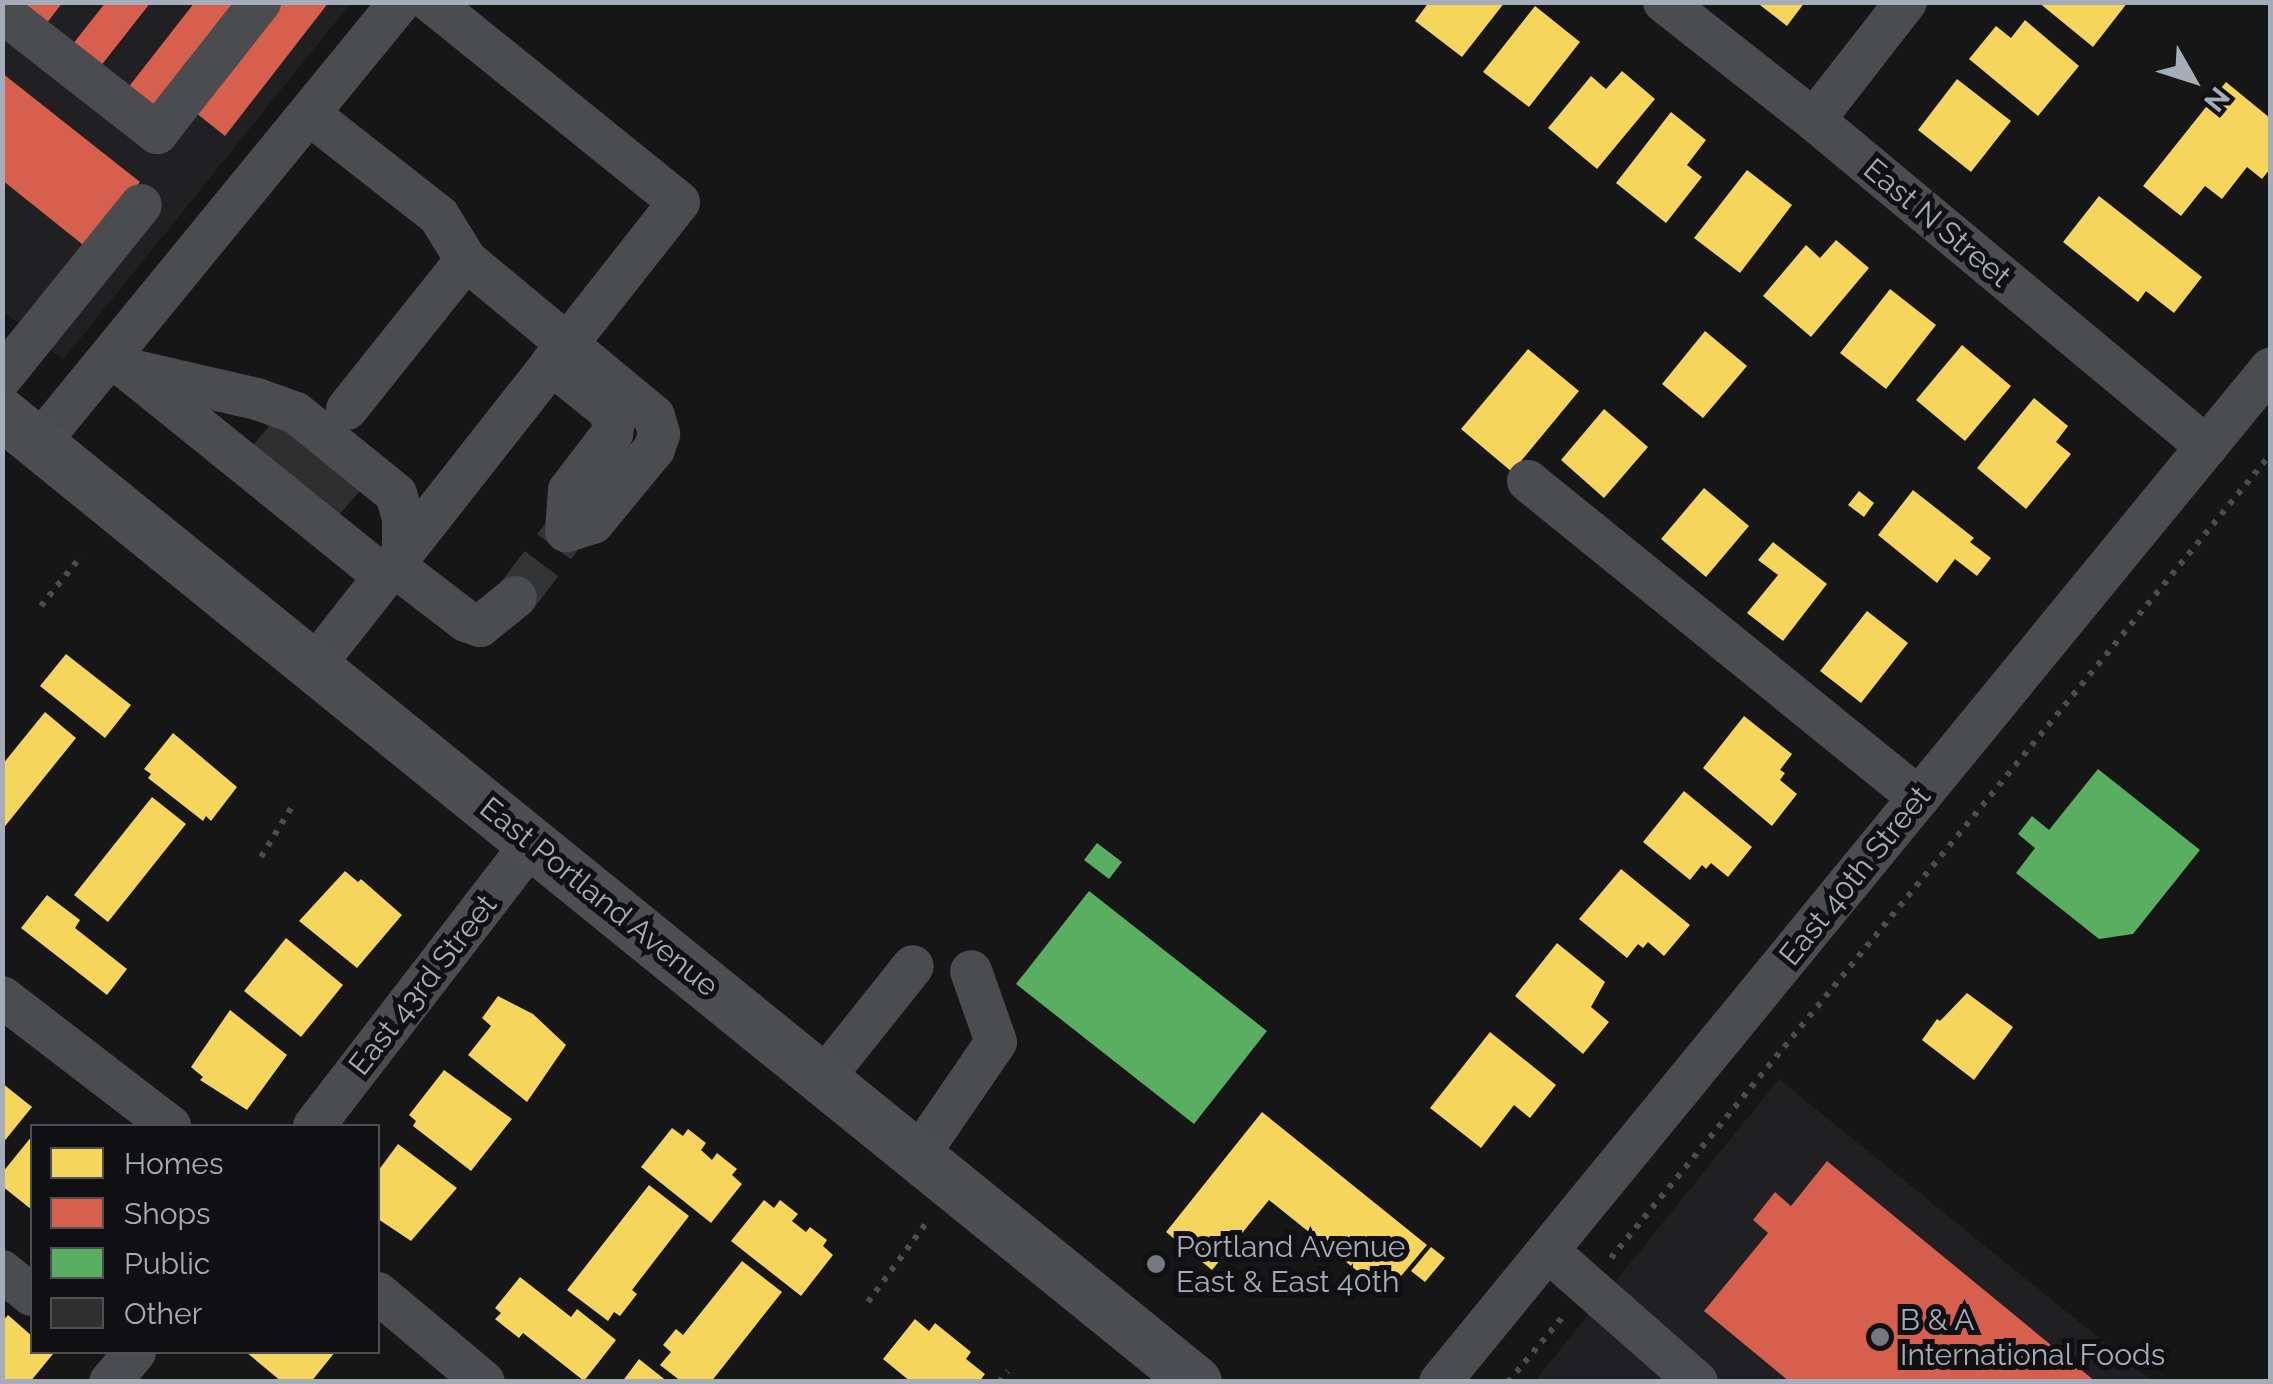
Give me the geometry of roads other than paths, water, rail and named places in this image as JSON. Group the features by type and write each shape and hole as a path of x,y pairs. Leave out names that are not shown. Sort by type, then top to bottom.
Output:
{"main road":[{"name":"East Portland Avenue","path":"21,428 1196,1382"}],"street":[{"path":"2,12 157,133 260,2"},
{"path":"21,428 120,363 309,114 400,2"},
{"path":"314,666 678,202 431,2"},
{"name":"East N Street","path":"1664,2 1814,120 2207,447"},
{"path":"1814,120 1906,2"},
{"path":"309,114 439,216 466,260 560,353 645,405 659,434 654,449 593,522 566,531"},
{"path":"2,378 141,206"},
{"path":"347,409 466,260"},
{"path":"120,363 466,621 480,626 516,597"},
{"path":"120,363 257,398 296,412 396,494 403,518 393,564"},
{"name":"East 40th Street","path":"1440,1382 2270,369"},
{"path":"1528,481 1920,798"},
{"name":"East 43rd Street","path":"316,1124 532,843"},
{"path":"823,1079 913,966"},
{"path":"918,1156 996,1042 971,971"},
{"path":"2,997 167,1124"},
{"path":"1548,1251 1697,1382"},
{"path":"2,1270 30,1292"},
{"path":"380,1295 484,1382"}],"tunnel":[{"path":"516,597 566,531"}],"place":[{"name":"Portland Avenue East & East 40th","path":"1156,1264"},
{"name":"B & A International Foods","path":"1880,1337"}]}
